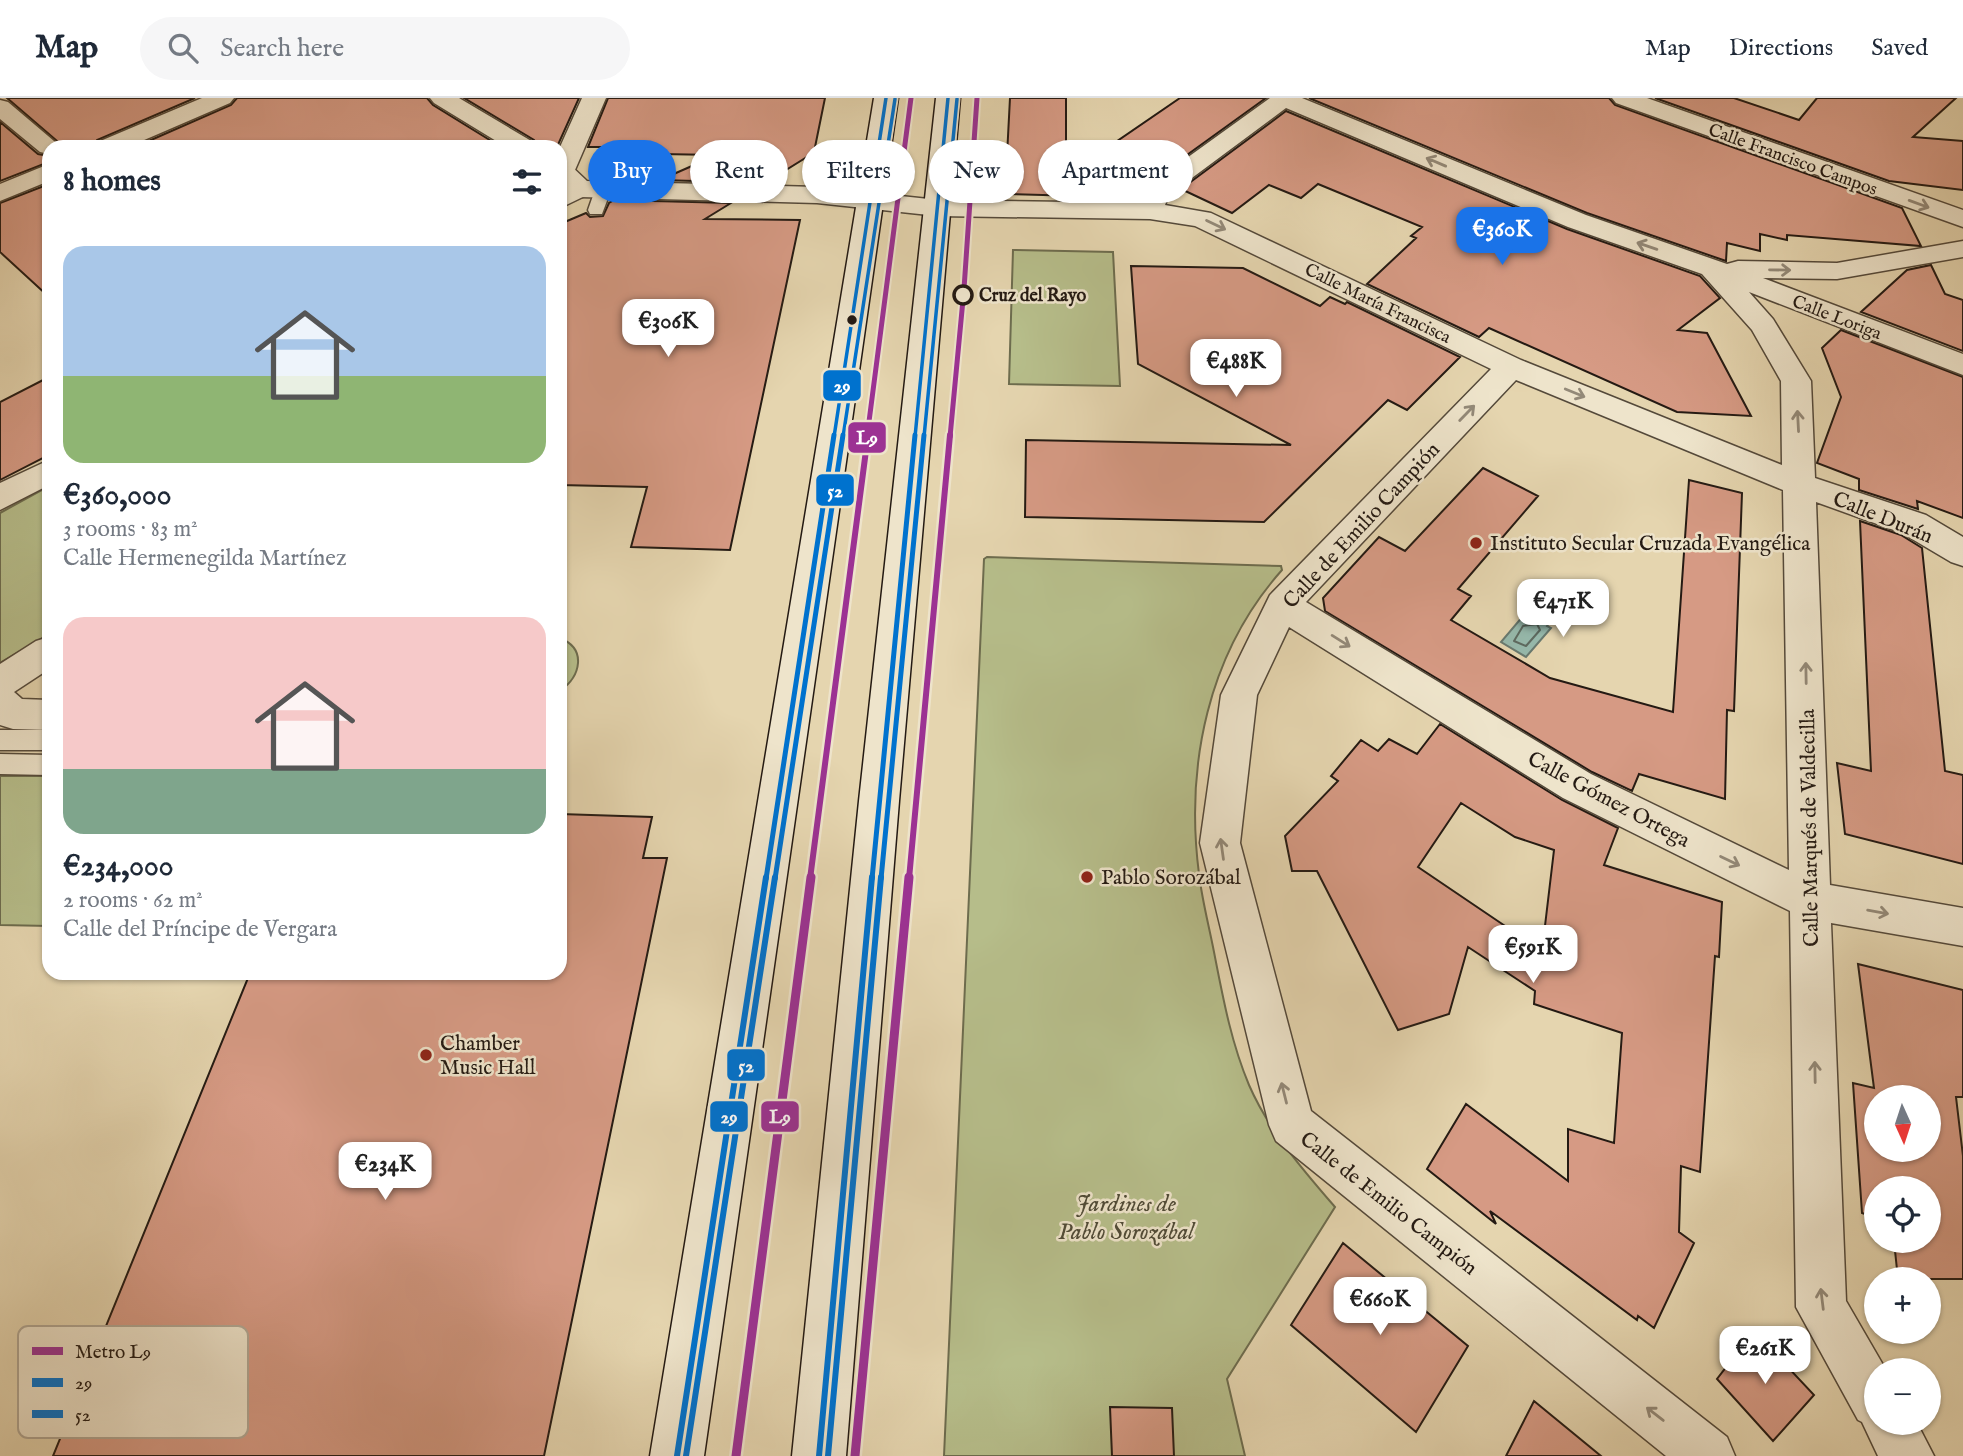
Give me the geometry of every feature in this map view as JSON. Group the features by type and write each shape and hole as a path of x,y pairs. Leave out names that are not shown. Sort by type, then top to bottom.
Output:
{"street":[{"path":"123,140 222,98"},
{"path":"442,98 512,140"},
{"path":"567,156 594,98"},
{"path":"879,140 886,98"},
{"path":"819,1456 879,801 948,98"},
{"path":"1150,211 1157,191 1285,98"},
{"name":"Calle Loriga","path":"1285,98 1577,221 1712,268 1963,365"},
{"name":"Calle Francisco Campos","path":"1624,98 1963,219"},
{"path":"0,107 42,141"},
{"path":"0,193 42,175"},
{"path":"567,176 585,197"},
{"name":"Calle María Francisca","path":"585,197 802,195"},
{"path":"677,1456 869,203"},
{"name":"Calle María Francisca","path":"900,203 938,208 1150,211 1202,219 1511,367 1801,485"},
{"path":"1712,268 1837,271 1963,249"},
{"name":"Calle Marqués de Valdecilla","path":"1712,268 1763,325 1796,380 1822,1307 1864,1381"},
{"name":"Calle de Emilio Campión","path":"1511,367 1282,605 1239,695 1220,843 1292,1125 1708,1456"},
{"path":"0,498 42,475"},
{"name":"Calle Durán","path":"1801,485 1914,524 1963,553"},
{"name":"Calle Gómez Ortega","path":"1282,605 1577,786 1811,901 1963,927"},
{"path":"0,682 42,656"},
{"path":"0,701 13,714 42,715"},
{"path":"1895,1435 1907,1456"}],"lane":[{"path":"0,740 42,740"},
{"path":"0,764 42,765"}],"green space":[{"path":"1013,250 1113,252 1120,386 1009,384"},
{"path":"42,490 42,638 0,663 0,513"},
{"name":"Jardines de Pablo Sorozábal","path":"984,559 1281,566 1282,570 1257,602 1236,637 1208,712 1196,792 1199,874 1228,1020 1249,1085 1277,1134 1335,1207 1227,1379 1245,1456 944,1456"},
{"path":"567,642 577,656 578,663 573,678 567,685"},
{"path":"0,776 42,776 42,926 0,925"}],"water":[{"path":"1535,615 1549,623 1547,626 1551,628 1526,657 1501,642 1523,616 1530,620"}],"building":[{"path":"7,98 195,98 97,140 56,140"},
{"path":"237,98 427,98 433,105 490,140 151,140 231,105"},
{"path":"464,98 579,98 560,140 534,140"},
{"path":"608,98 825,98 816,140 802,140 802,160 788,169 788,140 690,140 690,155 676,154 676,140 591,140"},
{"path":"1010,98 1066,98 1066,140 1038,140 1038,195 1024,195 1024,140 1008,140"},
{"path":"1180,98 1266,98 1193,151 1193,140 1119,140"},
{"path":"1309,98 1609,98 1615,105 1902,208 1921,246 1787,235 1787,240 1760,234 1760,251 1727,243 1726,261 1587,213"},
{"path":"1655,98 1734,98 1799,120 1817,98 1956,98 1913,137 1963,141 1963,190 1889,181"},
{"path":"1286,111 1567,229 1700,276 1720,298 1678,330 1707,333 1751,416 1677,412 1489,328 1479,337 1367,284 1416,238 1411,236 1422,227 1318,184 1301,198 1269,185 1232,213 1193,195 1193,180"},
{"path":"0,122 42,155 42,165 0,181"},
{"path":"690,167 690,181 676,180 676,173"},
{"path":"42,187 42,291 0,252 0,203"},
{"path":"676,202 731,203 705,219 800,220 730,550 631,547 647,487 567,485 567,221 586,213 590,217 603,216 609,203"},
{"path":"1931,265 1945,294 1963,300 1963,351 1861,312 1907,270"},
{"path":"1131,266 1243,268 1320,306 1330,297 1345,304 1347,302 1460,357 1407,410 1388,400 1264,522 1025,517 1026,440 1291,445 1138,364"},
{"path":"1841,330 1963,377 1963,518 1917,501 1918,509 1859,490 1859,479 1817,463 1841,397 1822,348"},
{"path":"42,381 42,459 0,480 0,402"},
{"path":"1483,468 1538,496 1458,589 1471,596 1451,620 1550,678 1673,712 1689,480 1742,493 1734,711 1727,710 1725,799 1639,774 1632,791 1592,772 1325,611 1323,598 1379,537 1405,551"},
{"path":"1860,521 1901,535 1922,548 1945,771 1963,775 1963,864 1845,834 1837,763 1871,771"},
{"path":"1440,724 1562,800 1618,828 1604,865 1722,902 1719,957 1715,956 1700,1172 1681,1166 1679,1232 1694,1243 1654,1328 1638,1316 1637,1320 1490,1211 1496,1224 1427,1169 1466,1104 1568,1181 1568,1129 1614,1143 1622,1033 1534,1004 1535,991 1468,947 1449,1014 1398,1030 1317,871 1292,871 1285,836 1338,781 1331,776 1361,740 1378,751 1389,739 1417,754","holes":["1461,803 1515,837 1554,850 1542,951 1418,867"]},
{"path":"567,814 652,817 643,858 667,858 544,1456 53,1456 60,1438 248,1438 248,1326 106,1326 247,980 567,980"},
{"path":"1858,964 1963,990 1963,1097 1956,1097 1963,1156 1963,1279 1941,1279 1941,1267 1897,1267 1895,1253 1941,1253 1941,1176 1864,1176 1864,1214 1862,1213 1853,1083 1864,1086 1864,1162 1941,1162 1941,1085 1874,1085"},
{"path":"1343,1243 1468,1346 1416,1432 1291,1325"},
{"path":"1754,1331 1814,1395 1773,1441 1717,1379"},
{"path":"1534,1401 1601,1456 1506,1456"},
{"path":"1110,1407 1172,1408 1174,1456 1112,1456"}],"metro line":[{"name":"L9","path":"736,1456 911,98"},
{"name":"L9","path":"855,1456 964,289 977,98"}],"transit line":[{"name":"29","path":"677,1456 886,98"},
{"name":"29","path":"819,1456 879,801 948,98"},
{"name":"52","path":"686,1456 895,99"},
{"name":"52","path":"828,1456 888,802 957,99"}],"place":[{"name":"Cruz del Rayo","path":"963,295"},
{"name":"Instituto Secular Cruzada Evangélica","path":"1476,543"},
{"name":"Pablo Sorozábal","path":"1087,877"},
{"name":"Chamber Music Hall","path":"426,1055"}]}
